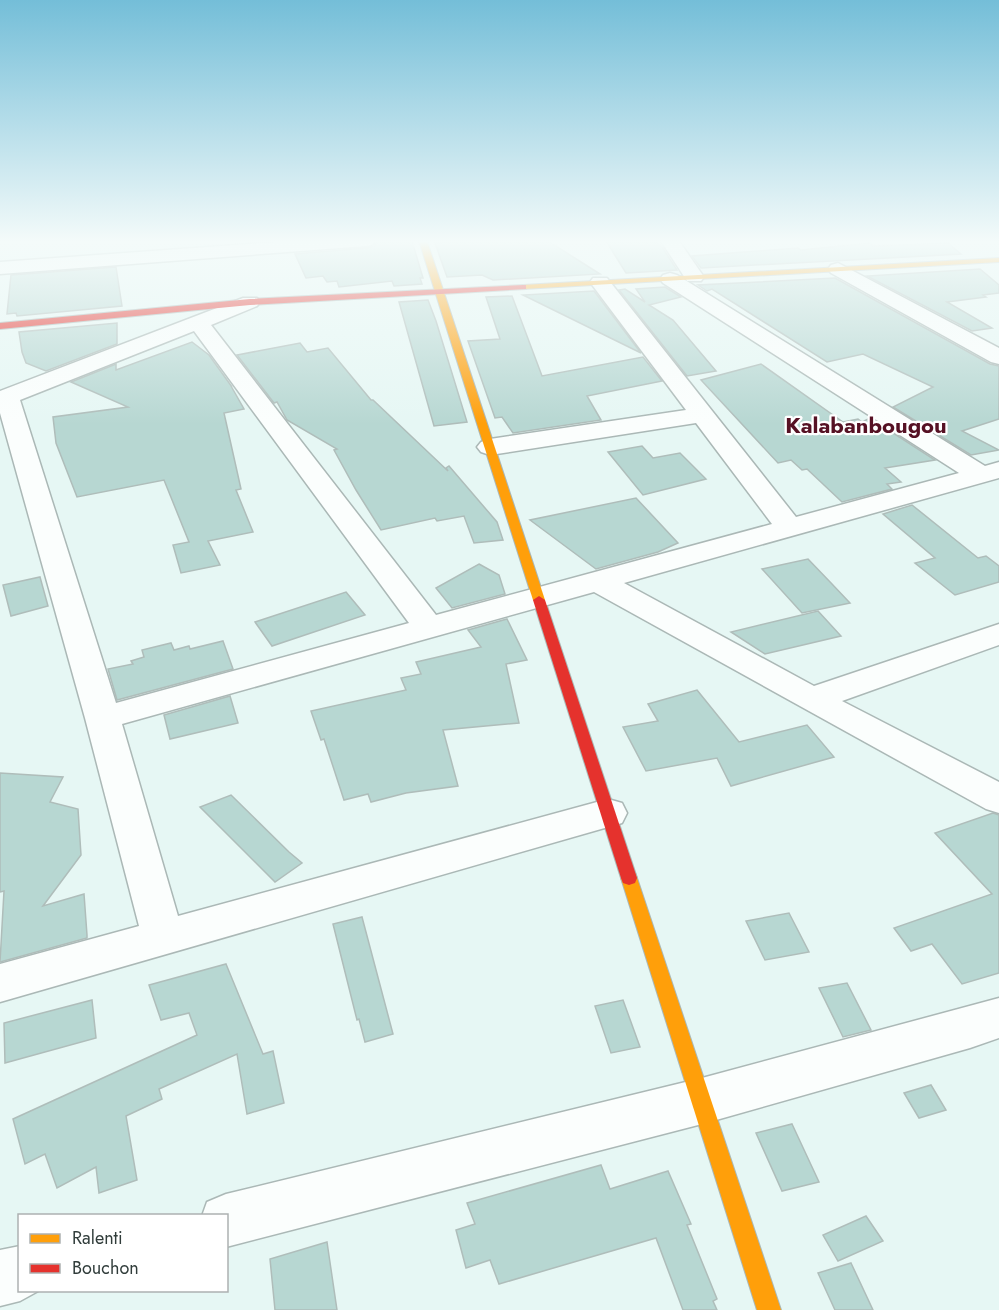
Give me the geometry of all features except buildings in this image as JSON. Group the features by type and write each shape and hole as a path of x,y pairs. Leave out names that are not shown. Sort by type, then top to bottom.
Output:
{"street":[{"path":"0,326 249,302"},
{"path":"163,937 103,718 4,397 250,302"},
{"path":"443,302 769,1310"},
{"path":"616,302 790,528"},
{"path":"708,302 990,473"},
{"path":"899,302 999,357"},
{"path":"198,322 428,627"},
{"path":"490,447 703,415"},
{"path":"103,718 990,473"},
{"path":"597,581 999,799"},
{"path":"812,699 999,634"},
{"path":"0,983 608,813"},
{"path":"228,1220 702,1101 970,1028 999,1018"},
{"path":"0,1278 18,1274"}],"traffic: slow":[{"path":"443,302 539,600"},
{"path":"629,878 769,1310"}],"traffic: jam":[{"path":"0,326 249,302"},
{"path":"539,600 629,878"}],"district":[{"name":"Kalabanbougou","path":"866,425"}]}
